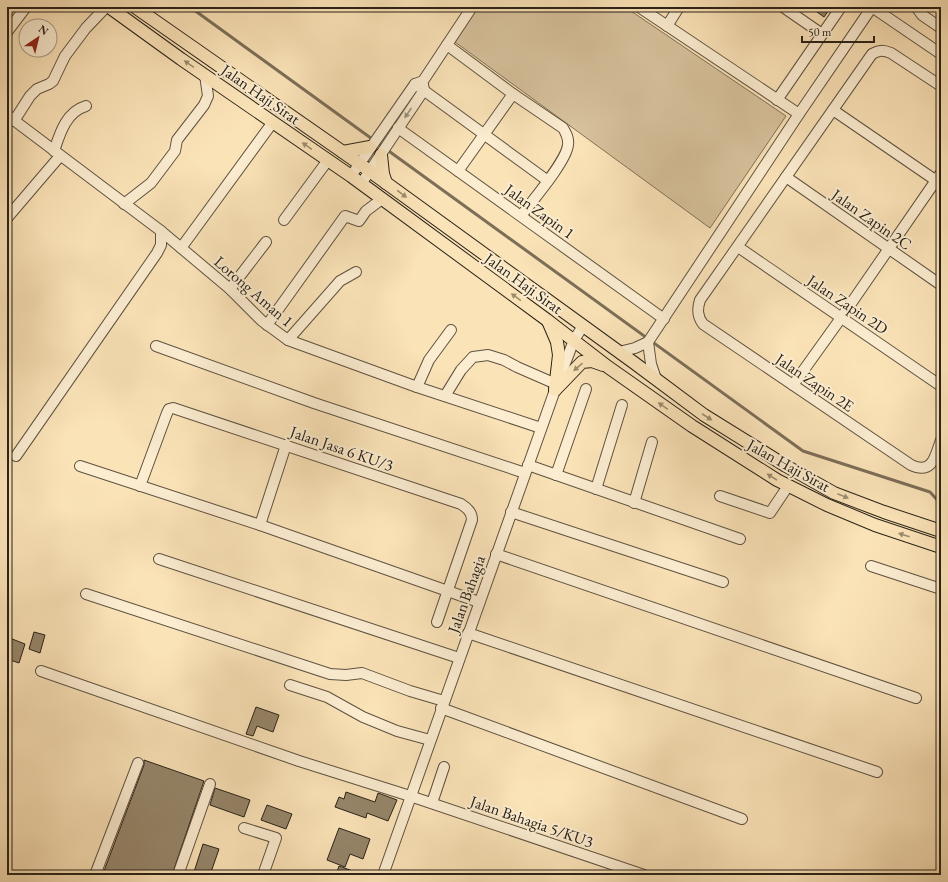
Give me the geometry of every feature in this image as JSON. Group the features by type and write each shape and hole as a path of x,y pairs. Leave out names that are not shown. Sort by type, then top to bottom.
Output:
{"main road":[{"name":"Jalan Haji Sirat","path":"109,7 351,176 574,340 608,367 692,426 788,486 827,505 875,525 941,547"},
{"name":"Jalan Haji Sirat","path":"135,7 370,171 704,415 786,466 834,493 941,532"},
{"path":"343,152 371,146"},
{"path":"382,154 383,174 386,183"},
{"path":"547,320 557,342 559,355 555,387"},
{"path":"555,387 582,362 592,361 608,367"}],"street":[{"path":"7,32 26,7"},
{"path":"9,119 37,89 49,84 52,81 65,56 86,28 106,7"},
{"path":"361,184 382,154 420,85 472,7"},
{"path":"639,7 799,114"},
{"path":"667,26 679,7"},
{"path":"783,7 822,34"},
{"path":"777,100 841,7"},
{"path":"619,352 635,348 648,342 799,114 872,7 941,54"},
{"path":"916,7 922,15 941,28"},
{"path":"447,45 513,94 563,128 568,135 568,145 565,156 521,216"},
{"path":"738,247 872,54 877,51 884,51 899,58 941,86"},
{"path":"124,204 151,183 175,151 177,140 204,105 208,96 205,75"},
{"path":"351,176 383,129 420,85"},
{"path":"420,85 548,181"},
{"path":"458,171 513,94"},
{"path":"7,218 57,154 59,135 68,119 73,112 86,106"},
{"path":"793,385 842,318 939,179 833,110"},
{"name":"Lorong Aman 1","path":"9,119 161,231 230,289 267,325 288,340 445,396 541,428"},
{"path":"181,248 273,122"},
{"name":"Jalan Zapin 1","path":"395,132 458,171 664,319"},
{"path":"284,220 328,160"},
{"name":"Jalan Zapin 2C","path":"786,177 888,250 941,285"},
{"path":"267,325 292,293 345,216 358,221 366,211 382,199"},
{"path":"16,456 157,253 160,245 161,231"},
{"path":"230,289 266,242"},
{"name":"Jalan Zapin 2E","path":"738,247 700,300 698,313 703,324 911,465 922,469 932,464 941,440"},
{"name":"Jalan Zapin 2D","path":"738,247 941,386"},
{"path":"288,340 340,281 356,272"},
{"name":"Jalan Bahagia","path":"383,875 555,387 574,340 583,326"},
{"path":"417,386 429,360 451,330"},
{"path":"648,342 649,353 656,379"},
{"path":"156,346 314,403 527,469 556,475 740,539"},
{"path":"445,396 461,370 473,356 488,355 504,360 555,387"},
{"path":"556,475 586,389"},
{"path":"596,489 622,404"},
{"name":"Jalan Jasa 6 KU/3","path":"140,486 166,413 173,408 461,504 467,508 472,515 472,520 437,622"},
{"path":"634,503 652,442"},
{"path":"260,525 286,445"},
{"path":"80,466 260,525 479,602"},
{"path":"720,496 770,513 788,486"},
{"path":"511,512 723,582"},
{"path":"496,554 916,698"},
{"path":"159,559 459,658"},
{"path":"871,566 941,589"},
{"path":"86,594 330,674 346,675 362,673 742,819"},
{"path":"468,633 877,772"},
{"name":"Jalan Bahagia 5/KU3","path":"41,671 292,758 432,803 644,875"},
{"path":"290,685 327,697 363,716 397,731 430,740"},
{"path":"95,875 138,764"},
{"path":"432,803 444,767"},
{"path":"178,875 210,784"},
{"path":"244,828 276,838 263,875"}],"shaded area":[{"path":"478,7 625,7 786,116 710,228 455,42"}],"building":[{"path":"810,7 831,7 824,17"},
{"path":"34,632 45,635 40,653 29,649"},
{"path":"7,637 25,644 19,663 7,659"},
{"path":"256,707 279,715 273,732 257,726 253,736 246,734"},
{"path":"144,760 204,781 172,875 116,875 104,871 144,765"},
{"path":"215,788 250,800 244,817 210,805"},
{"path":"346,792 375,802 378,793 397,800 388,821 367,813 366,818 335,807 339,797 344,799"},
{"path":"267,805 292,814 286,829 261,820"},
{"path":"339,828 370,839 363,859 350,854 345,867 327,860"},
{"path":"203,844 219,849 210,875 193,875"},
{"path":"339,866 361,874 361,875 336,875"}],"waterway":[{"path":"190,7 803,451 930,492 941,504"}]}
